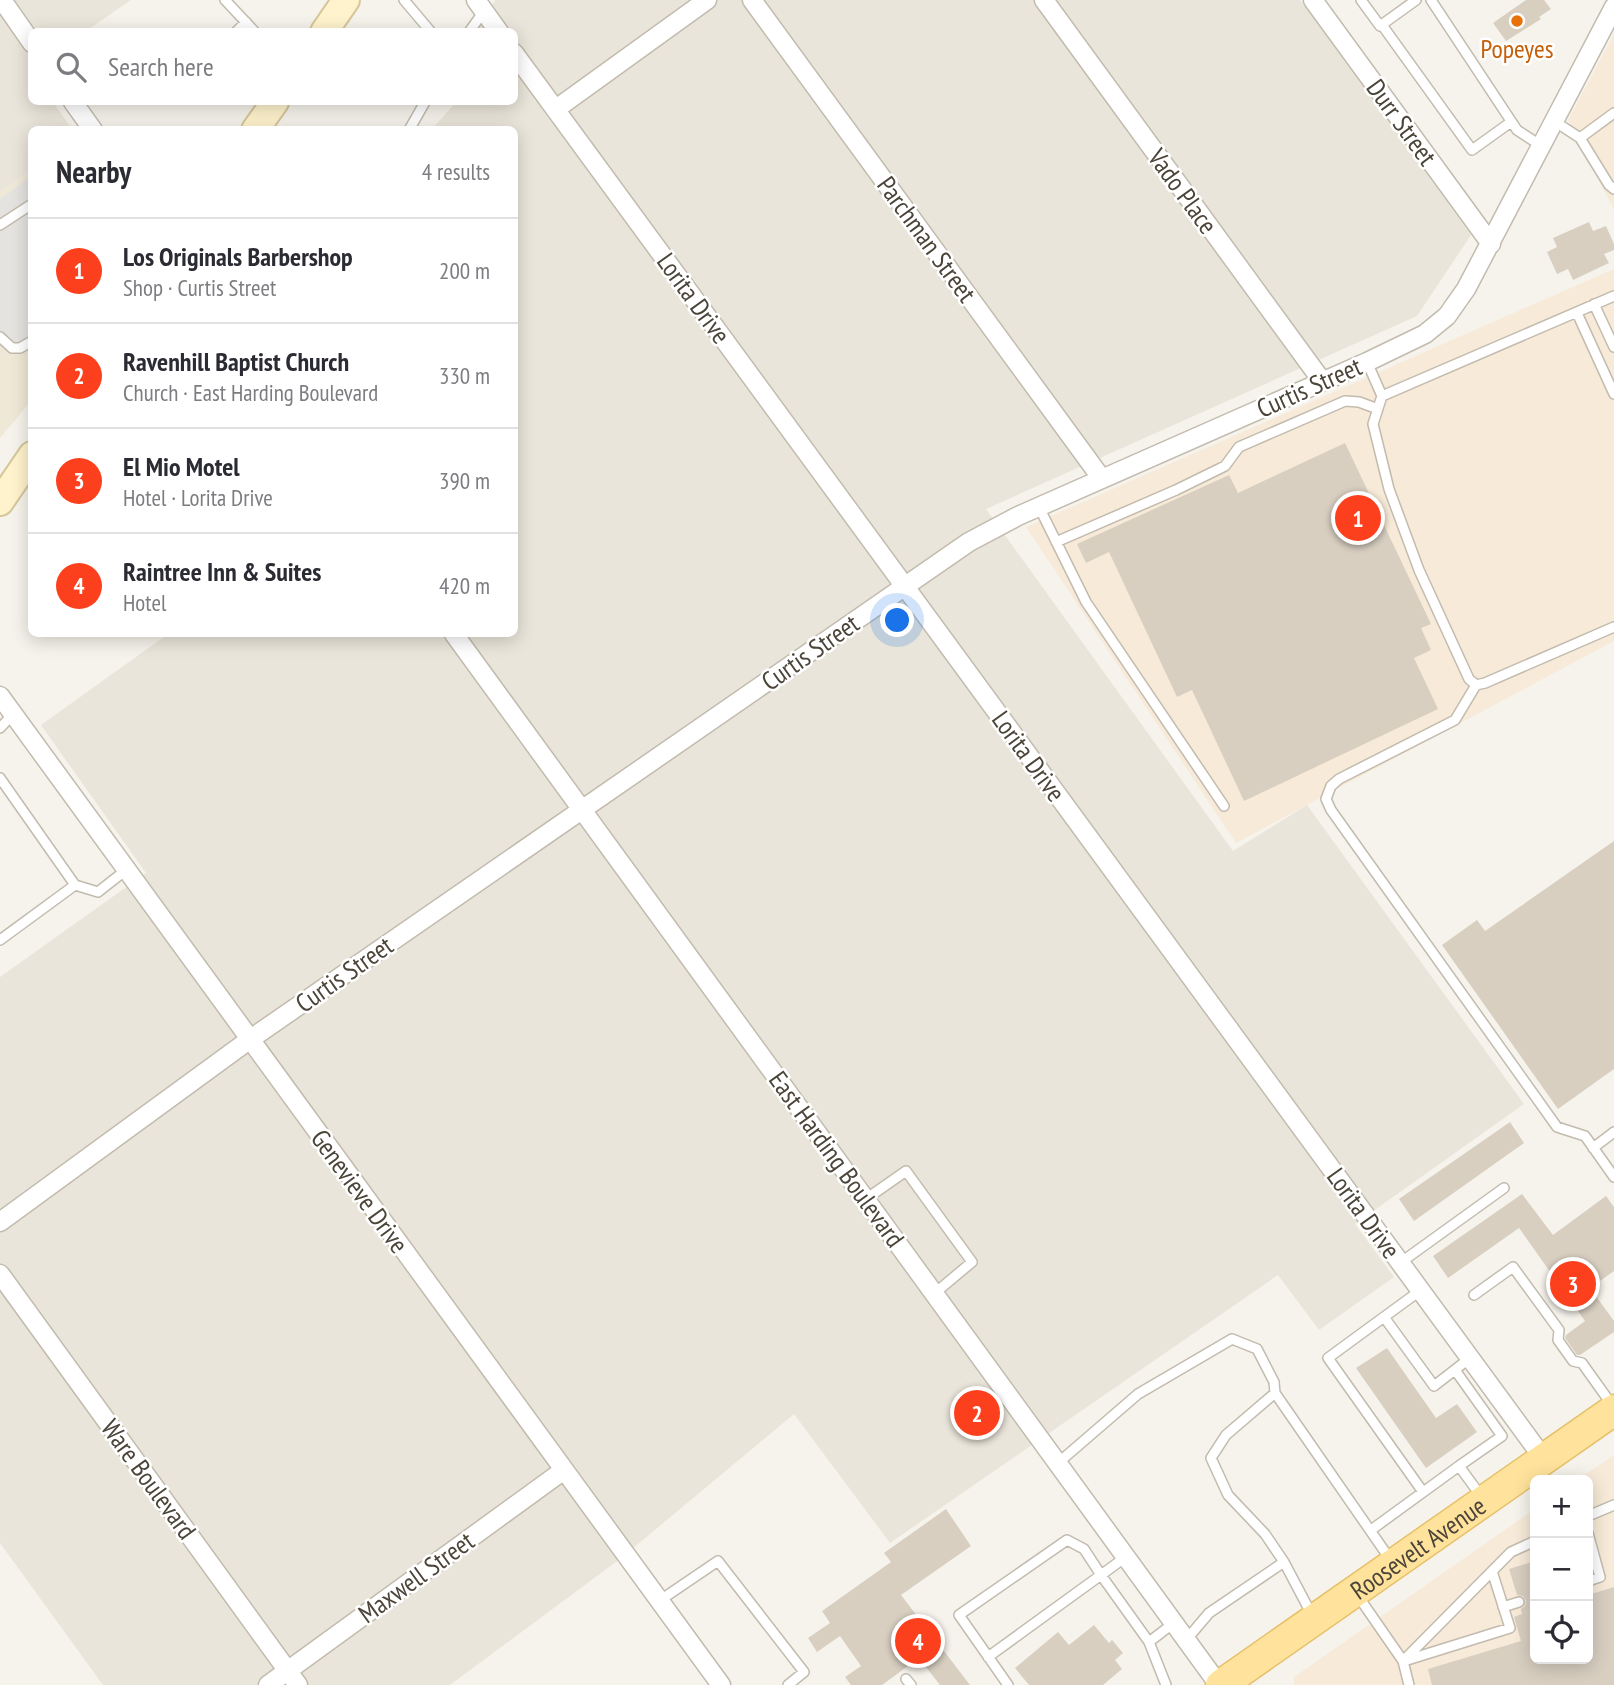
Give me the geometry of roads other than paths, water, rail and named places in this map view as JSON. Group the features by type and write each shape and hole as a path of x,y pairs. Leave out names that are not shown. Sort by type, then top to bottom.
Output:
{"main road":[{"path":"327,28 346,0"},
{"path":"258,126 273,105"},
{"path":"0,502 28,461"},
{"name":"Roosevelt Avenue","path":"1220,1685 1614,1409"}],"street":[{"path":"2,0 28,37"},
{"path":"556,108 707,0"},
{"name":"Parchman Street","path":"752,0 1102,479"},
{"name":"Vado Place","path":"1044,0 1322,381"},
{"name":"Durr Street","path":"1313,0 1490,244"},
{"path":"480,5 496,28"},
{"name":"Curtis Street","path":"0,1222 249,1040 969,542 1039,507 1425,334 1447,316 1466,289 1614,7"},
{"name":"Lorita Drive","path":"518,58 1544,1459"},
{"path":"75,105 90,126"},
{"name":"East Harding Boulevard","path":"456,637 1220,1685"},
{"name":"Genevieve Drive","path":"0,696 721,1685"},
{"name":"Ware Boulevard","path":"0,1274 293,1678"},
{"name":"Maxwell Street","path":"268,1685 293,1678 564,1470"}],"lane":[{"path":"225,0 252,28"},
{"path":"404,0 428,28"},
{"path":"1361,0 1472,150 1510,121"},
{"path":"1382,25 1416,0"},
{"path":"1431,0 1517,131 1540,145"},
{"path":"471,28 480,5"},
{"path":"240,28 246,22"},
{"path":"411,126 423,105"},
{"path":"1580,138 1614,113"},
{"path":"1554,121 1580,138 1614,189"},
{"path":"0,225 28,207"},
{"path":"1382,396 1614,296"},
{"path":"1594,304 1614,347"},
{"path":"1577,313 1614,394"},
{"path":"0,337 12,348 20,348 28,343"},
{"path":"1367,362 1382,396 1373,424 1402,529 1469,679 1476,685"},
{"path":"1056,542 1189,484 1225,466 1239,447 1345,401 1359,402 1378,410"},
{"path":"1039,507 1086,601 1224,806"},
{"path":"1614,627 1476,685 1455,720 1339,779 1331,786 1326,799 1331,810 1558,1127 1585,1136 1614,1177"},
{"path":"0,729 13,714"},
{"path":"0,778 75,885 98,892 126,870"},
{"path":"0,940 75,885"},
{"path":"1593,1148 1614,1132"},
{"path":"866,1199 906,1171 964,1250 972,1262 935,1293"},
{"path":"1400,1263 1504,1188"},
{"path":"1474,1295 1513,1267 1564,1331 1558,1340 1573,1361 1582,1358 1614,1409"},
{"path":"1420,1290 1328,1357 1423,1492"},
{"path":"1384,1317 1434,1386 1470,1358"},
{"path":"1058,1463 1138,1394 1231,1339 1257,1349 1274,1382 1275,1393 1393,1564"},
{"path":"1371,1530 1502,1436 1455,1370"},
{"path":"1275,1393 1226,1435 1211,1458 1228,1495 1265,1534 1284,1562 1315,1619"},
{"path":"1460,1466 1484,1501"},
{"path":"1593,1514 1614,1505"},
{"path":"1008,1685 959,1615 1067,1539 1084,1549 1149,1642 1166,1685"},
{"path":"1403,1661 1511,1552 1530,1543"},
{"path":"1593,1551 1600,1577 1593,1579"},
{"path":"988,1657 1127,1555"},
{"path":"659,1601 718,1561 804,1672 788,1685"},
{"path":"1187,1639 1209,1613 1284,1562"},
{"path":"1403,1661 1510,1628 1492,1571"},
{"path":"1355,1591 1403,1661 1409,1685"},
{"path":"1503,1607 1519,1602"},
{"path":"1149,1642 1175,1622"}],"place":[{"name":"Popeyes","path":"1517,21"},
{"name":"Los Originals Barbershop","path":"1358,518"},
{"name":"El Mio Motel","path":"1573,1284"},
{"name":"Ravenhill Baptist Church","path":"977,1413"},
{"name":"Raintree Inn & Suites","path":"918,1641"}]}
